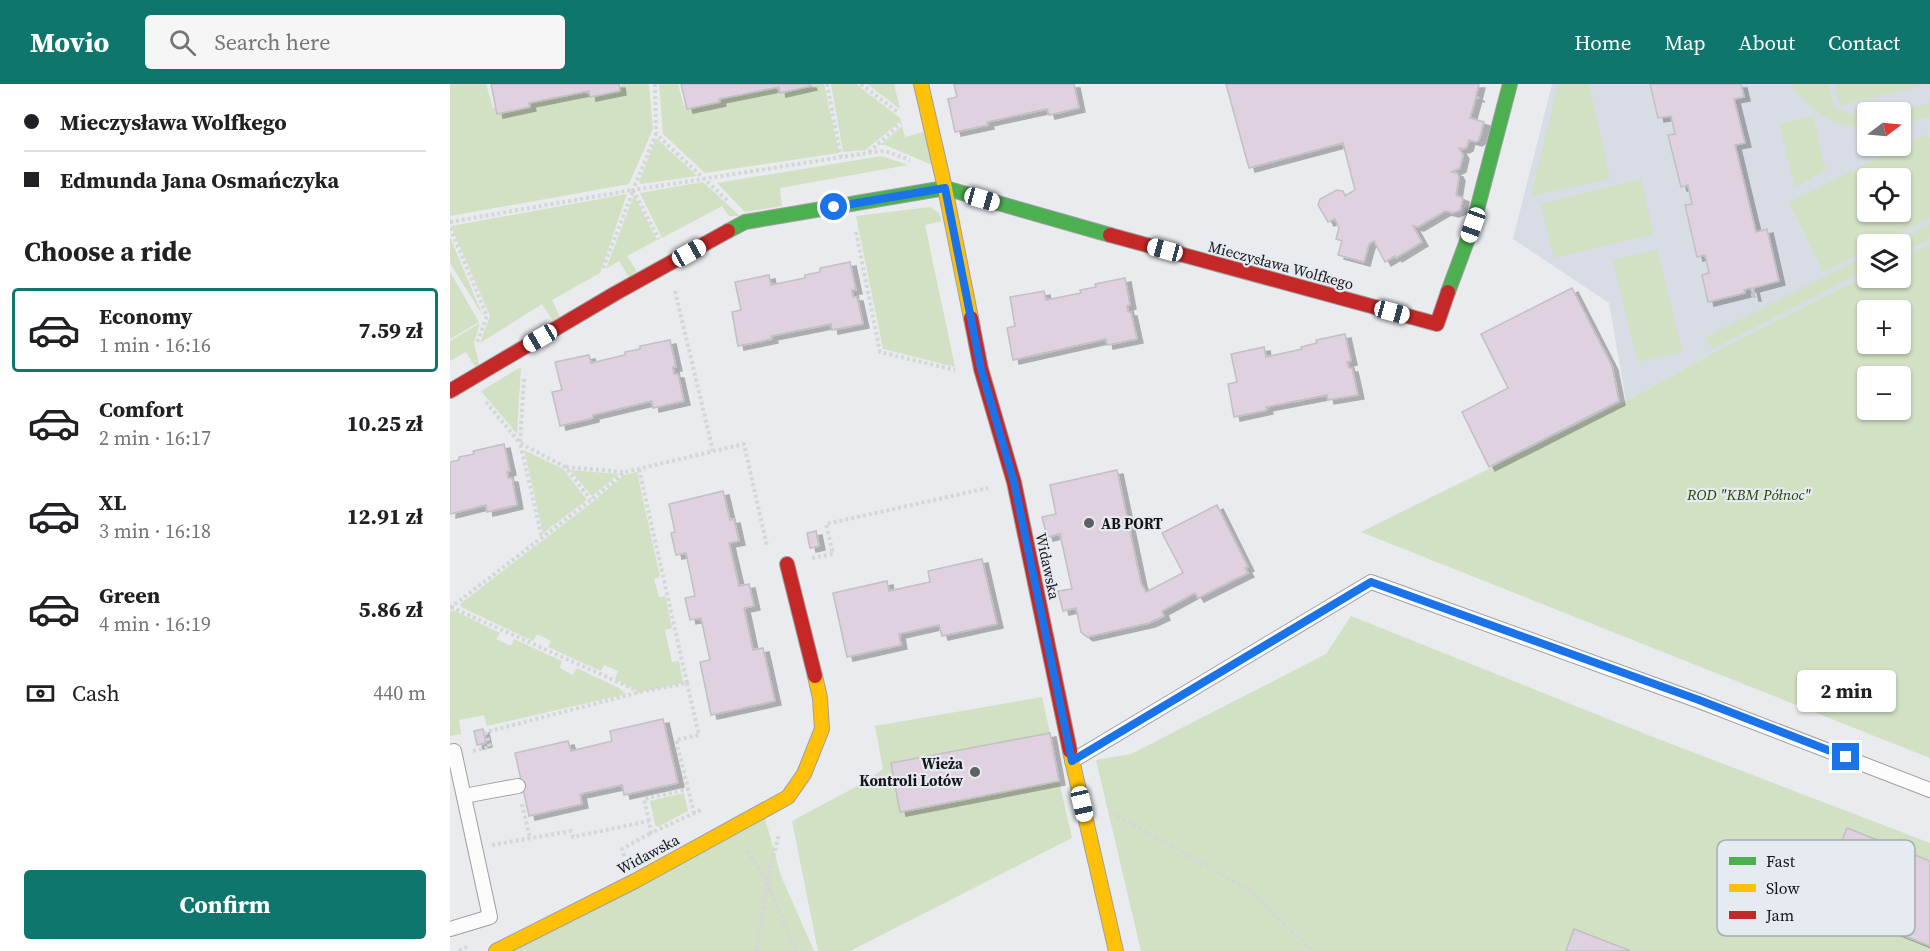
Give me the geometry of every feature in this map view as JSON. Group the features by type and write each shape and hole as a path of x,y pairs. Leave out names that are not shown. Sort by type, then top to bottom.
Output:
{"street":[{"path":"921,84 945,188"},
{"name":"Mieczysława Wolfkego","path":"450,391 745,222 945,188 1097,232 1437,324 1473,225 1510,84"},
{"name":"Widawska","path":"945,188 981,369 1014,482 1072,761 1116,951"},
{"name":"Widawska","path":"496,951 612,892 788,797 804,774 822,729 820,698 788,564"}],"lane":[{"path":"1072,761 1371,582 1699,700 1930,790"},
{"path":"450,752 454,751 490,917 450,928"},
{"path":"464,796 518,786"},
{"path":"603,879 612,892"}],"path":[{"path":"655,84 656,134 633,190 671,263 672,276 713,451"},
{"path":"827,84 841,157"},
{"path":"861,84 908,117 867,153"},
{"path":"656,134 742,214 745,222"},
{"path":"450,222 633,190 885,151 940,171"},
{"path":"855,226 880,352 963,370"},
{"path":"450,228 487,316 477,343 483,371"},
{"path":"524,372 520,443 542,538"},
{"path":"565,467 625,472 744,444 768,555"},
{"path":"639,469 699,735 676,740 694,813"},
{"path":"625,472 450,607 640,692"},
{"path":"788,564 833,554 826,524 1014,482"},
{"path":"469,751 490,747 486,732 640,692 687,683"},
{"path":"518,786 530,838"},
{"path":"688,789 644,799 651,833 710,806"},
{"path":"1108,811 1248,889 1312,951"},
{"path":"476,852 488,846 530,838 571,831 573,837 649,820"},
{"path":"734,827 767,883 796,951"},
{"path":"757,951 767,883 780,829"}],"shaded area":[{"path":"1552,84 1930,84 1930,244 1911,253 1911,234 1857,234 1857,280 1711,354 1626,401 1609,303 1513,239"}],"green space":[{"path":"450,84 486,84 493,108 583,86 586,95 621,86 621,84 649,84 653,129 629,184 450,216"},
{"path":"659,84 678,84 684,106 702,104 775,85 778,94 811,84 824,84 839,153 705,173 663,134"},
{"path":"831,84 856,84 901,121 865,150 843,152"},
{"path":"867,84 894,84 900,109"},
{"path":"1558,84 1589,84 1610,179 1531,196"},
{"path":"1790,84 1828,84 1834,107 1857,115 1857,127 1833,121 1806,102"},
{"path":"1834,84 1928,84 1840,106"},
{"path":"1930,103 1930,117 1911,122 1911,108"},
{"path":"1813,116 1826,170 1795,187 1779,124"},
{"path":"902,126 905,137 924,132 932,165 880,145"},
{"path":"1927,134 1930,139 1930,218 1898,234 1857,234 1857,255 1823,272 1789,202 1857,168 1857,222 1911,222 1911,168 1858,168 1882,156 1911,156 1911,142"},
{"path":"656,138 697,176 641,184 639,182"},
{"path":"882,156 908,165 780,188 782,206 745,212 717,183"},
{"path":"1641,179 1654,234 1554,258 1541,204"},
{"path":"703,182 740,216 729,216 722,206 662,238 640,193"},
{"path":"627,194 600,273 552,300 560,317 553,321 542,304 480,343 490,316 451,226"},
{"path":"634,195 657,240 627,256 637,272 629,277 619,261 606,269"},
{"path":"930,207 939,213 942,221 925,225 955,367 883,349 856,216"},
{"path":"1930,224 1930,239 1911,248 1910,234"},
{"path":"450,237 483,316 450,263"},
{"name":"ROD \"KBM Północ\"","path":"1930,244 1930,758 1361,532 1626,401 1711,354 1857,280 1857,288 1911,288 1911,253"},
{"path":"1657,249 1682,352 1638,362 1613,260"},
{"path":"1857,260 1857,275 1712,349 1706,337"},
{"path":"450,272 479,322 450,339"},
{"path":"480,323 474,343 479,364 475,367 466,352 450,361 450,341"},
{"path":"521,367 517,434 481,391"},
{"path":"524,450 563,469 587,500 543,533"},
{"path":"570,470 619,474 592,496"},
{"path":"637,472 660,577 654,579 659,597 665,596 672,628 665,630 672,662 679,661 683,683 640,692 615,679 618,671 604,665 601,671 548,647 551,641 537,634 533,641 461,607 460,604 594,501 624,475"},
{"path":"453,610 500,633 496,639 511,646 514,639 562,661 560,668 573,675 577,668 619,688 626,694 487,726 484,715 459,720 461,734 450,736 450,612"},
{"path":"1351,616 1648,735 1930,843 1930,951 1141,951 1096,760 1131,754 1326,654"},
{"path":"1042,697 1050,733 900,812 1059,781 1072,838 850,951 818,951 792,821 863,783 883,769 875,726"},
{"path":"684,793 688,811 658,827 655,825 650,801"},
{"path":"763,811 781,876 814,951 496,951"}],"building":[{"path":"491,84 619,84 620,91 590,97 589,91 529,103 530,107 497,114"},
{"path":"681,84 810,84 811,86 780,93 779,87 719,99 720,102 687,109"},
{"path":"954,84 1074,84 1079,108 1049,115 1047,109 987,122 988,125 955,132 948,99 957,97"},
{"path":"1226,84 1479,84 1476,96 1479,98 1476,97 1470,118 1484,122 1479,140 1476,142 1469,140 1467,147 1459,148 1463,155 1460,168 1452,172 1457,173 1459,177 1456,195 1463,198 1460,210 1453,213 1445,211 1418,227 1413,226 1422,242 1396,258 1395,256 1385,262 1374,241 1369,244 1364,262 1338,255 1342,241 1336,239 1339,228 1335,219 1328,222 1318,205 1320,199 1337,190 1343,191 1345,196 1355,190 1343,143 1249,168"},
{"path":"1650,84 1741,84 1744,97 1734,99 1745,143 1735,145 1756,232 1767,229 1779,281 1753,288 1755,297 1753,297 1751,288 1744,290 1745,293 1708,302 1702,275 1709,273 1705,255 1697,257 1685,205 1692,204 1688,185 1681,187 1668,135 1675,134 1671,116 1658,118"},
{"path":"850,262 856,290 852,290 853,297 857,297 863,324 832,330 831,324 771,336 772,339 738,346 732,312 741,310 735,282 769,275 771,285 805,278 805,275 820,272 820,268"},
{"path":"1125,278 1130,305 1127,306 1128,312 1131,312 1137,339 1107,345 1106,339 1013,360 1007,328 1015,326 1010,297 1044,291 1046,300 1081,293 1080,290 1096,287 1095,284"},
{"path":"1572,288 1612,366 1619,401 1489,467 1462,412 1508,388 1481,334"},
{"path":"1345,334 1351,361 1347,362 1349,368 1352,368 1358,395 1328,400 1327,395 1266,407 1267,410 1234,417 1228,384 1237,382 1231,354 1264,347 1266,357 1302,349 1301,347 1317,343 1316,340"},
{"path":"670,340 676,367 673,367 674,374 678,374 684,401 653,408 652,401 593,415 593,418 560,426 552,392 562,390 555,362 589,355 591,363 625,355 625,352 640,349 640,346"},
{"path":"504,444 510,471 507,472 508,478 512,478 517,505 487,512 486,505 450,514 450,462 459,460 459,457 474,454 473,451"},
{"path":"1117,470 1141,583 1146,592 1183,573 1162,533 1217,505 1248,567 1245,568 1248,573 1198,598 1195,593 1162,611 1164,616 1149,623 1087,637 1081,632 1076,608 1063,611 1058,591 1072,589 1060,534 1047,537 1042,517 1056,514 1050,485"},
{"path":"723,491 730,520 734,519 739,541 729,543 739,586 749,584 754,606 744,608 753,650 763,648 775,701 711,715 700,662 710,660 701,618 690,620 685,598 695,596 686,553 676,555 671,533 675,532 669,504"},
{"path":"816,531 819,546 810,548 807,533"},
{"path":"982,559 997,624 942,636 939,625 899,634 901,645 847,657 833,593 887,581 889,591 930,582 928,571"},
{"path":"663,719 678,783 624,795 622,785 580,794 582,804 529,816 515,753 568,741 571,751 612,741 610,731"},
{"path":"483,729 486,743 477,745 474,731"},
{"name":"Wieża Kontroli Lotów","path":"1050,733 1059,781 900,812 891,763"},
{"path":"1847,828 1877,840 1842,840"},
{"path":"1915,855 1930,861 1930,946 1905,936 1915,936"},
{"path":"1574,929 1631,951 1566,951"}],"traffic: fast":[{"path":"1448,292 1473,225 1510,84"},
{"path":"728,231 745,222 945,188 1110,235"}],"traffic: slow":[{"path":"921,84 971,318"},
{"path":"496,951 635,881 788,797 804,774 822,729 820,698 815,676"},
{"path":"1070,751 1116,951"}],"traffic: jam":[{"path":"450,391 616,293 728,231"},
{"path":"1110,235 1437,324 1448,292"},
{"path":"971,318 981,369 1014,482 1070,751"},
{"path":"787,564 815,676"}],"place":[{"name":"AB PORT","path":"1089,523"},
{"name":"Wieża Kontroli Lotów","path":"975,772"}],"route":[{"path":"834,207 945,188 981,369 1014,482 1072,761 1371,582 1699,700 1846,757"}]}
